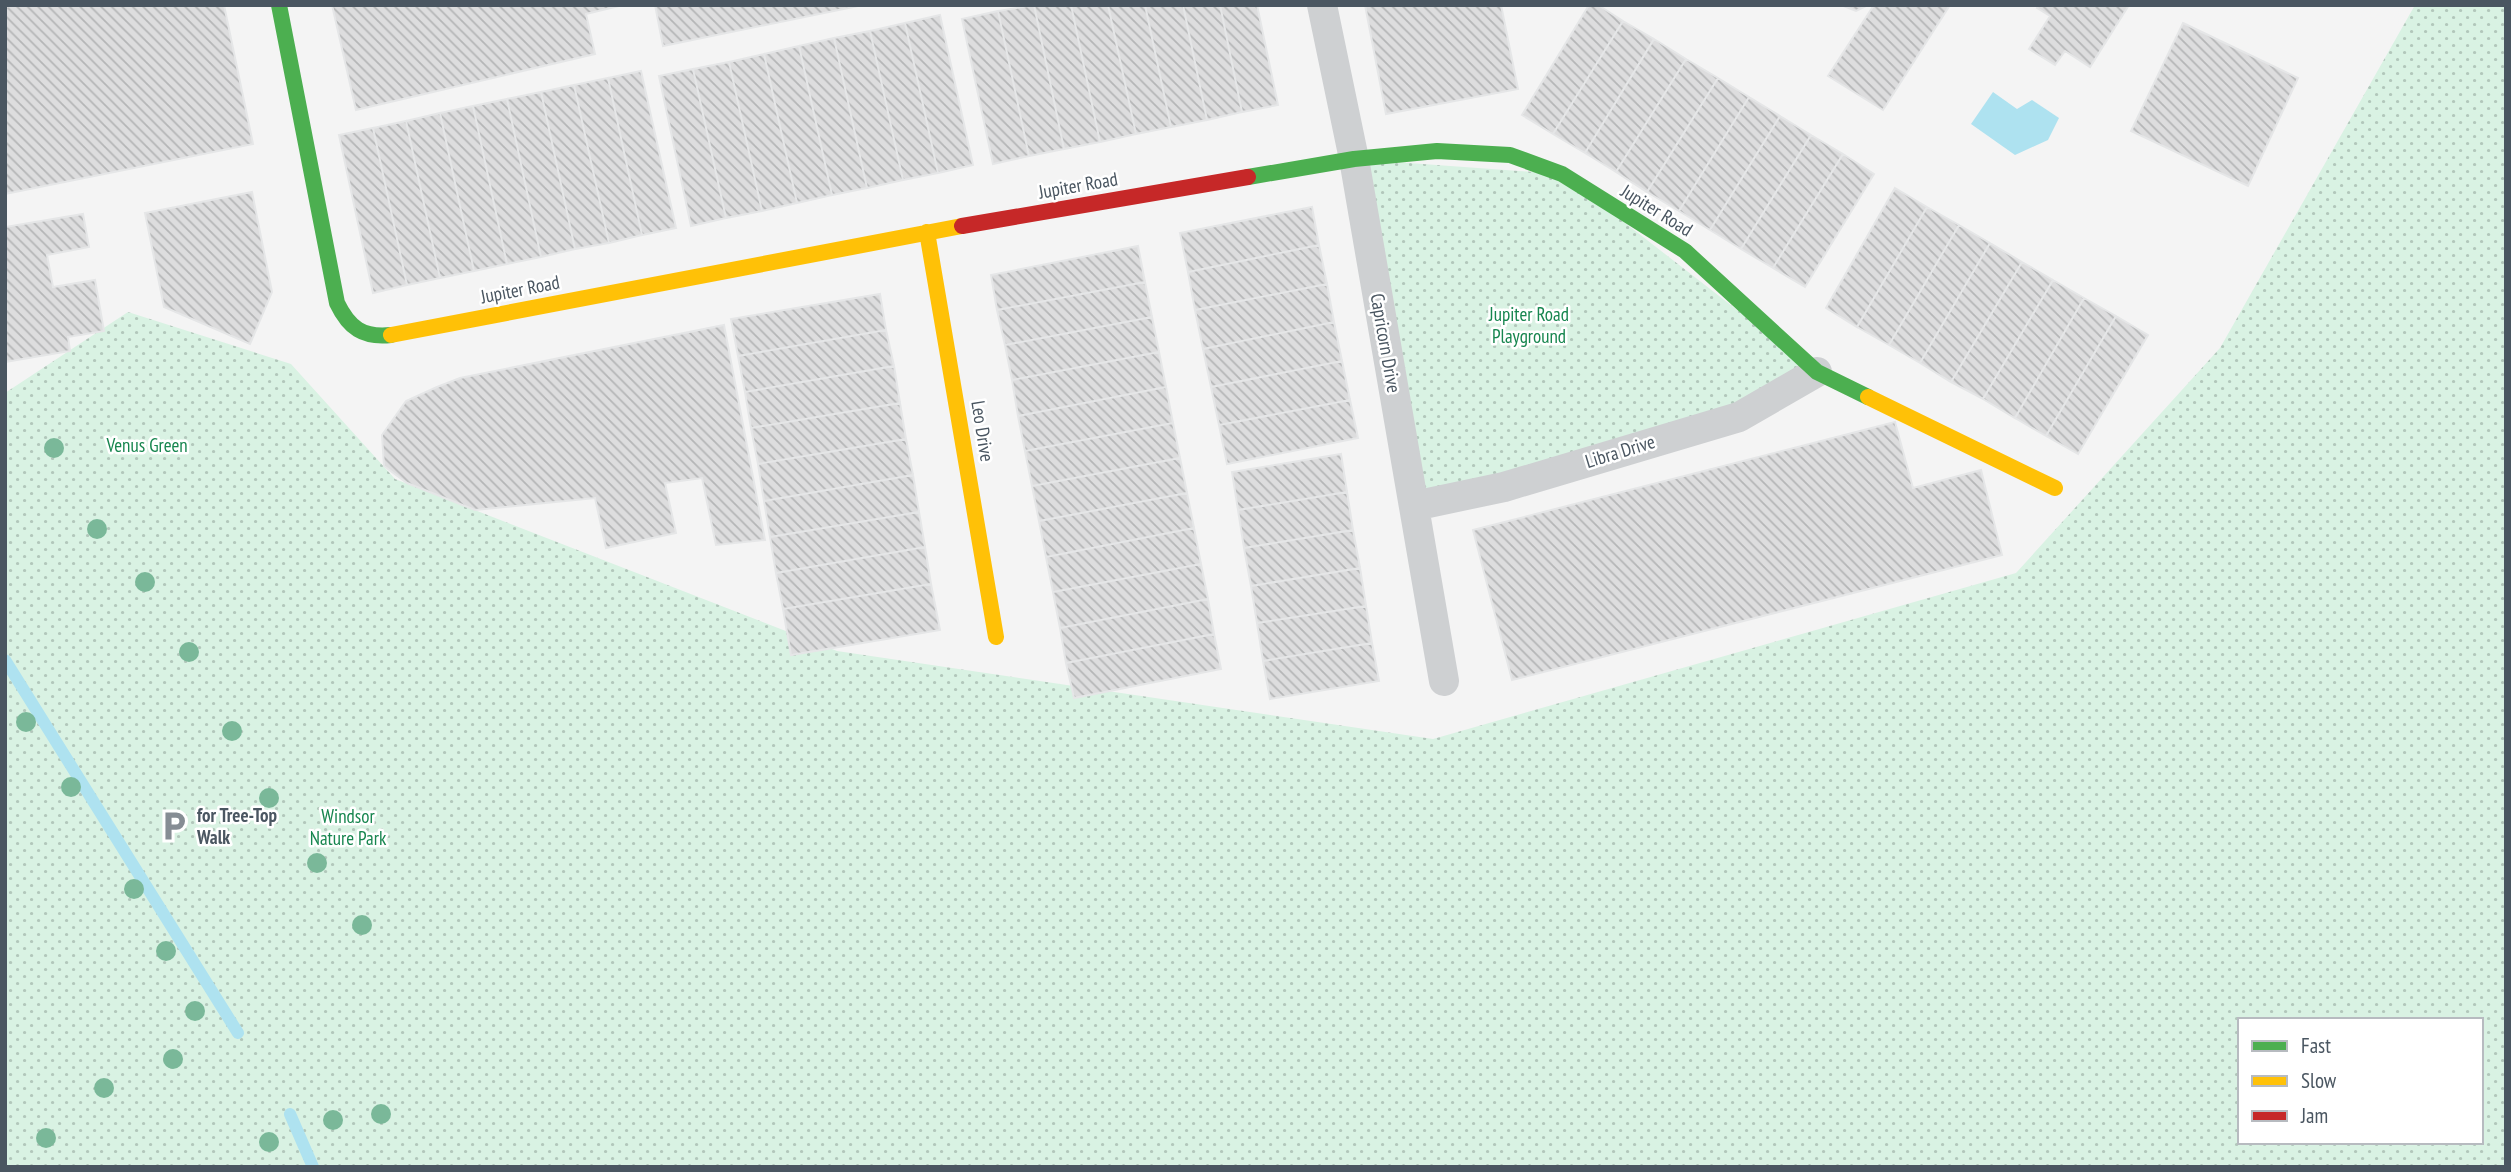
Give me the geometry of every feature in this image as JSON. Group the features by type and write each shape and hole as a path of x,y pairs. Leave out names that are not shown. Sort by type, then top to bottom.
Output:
{"street":[{"name":"Jupiter Road","path":"279,5 337,303 347,324 363,336 388,336 927,232 1354,159 1437,151 1510,155 1562,174 1685,251 1817,372 2055,488"},
{"name":"Capricorn Drive","path":"1322,5 1354,159 1444,681"},
{"name":"Leo Drive","path":"927,232 996,637"},
{"name":"Libra Drive","path":"1414,506 1503,487 1739,417 1817,372"}],"green space":[{"name":"Windsor Nature Park","path":"2415,5 2506,5 2506,1167 5,1167 5,393 128,312 291,364 395,479 837,651 1433,739 2016,573 2220,348"},
{"name":"Jupiter Road Playground","path":"1354,159 1562,174 1817,372 1656,440 1414,506"}],"water":[{"path":"1993,92 2017,109 2032,100 2059,118 2048,140 2015,155 1971,124"}],"building":[{"path":"224,5 253,144 5,194 5,7"},
{"path":"332,5 623,5 586,14 595,54 356,110"},
{"path":"655,5 863,5 663,46"},
{"path":"1034,5 1071,5 1100,142 1064,149"},
{"path":"1034,5 1064,149 1029,156 998,11"},
{"path":"1071,5 1108,5 1136,134 1100,142"},
{"path":"1108,5 1145,5 1171,127 1136,134"},
{"path":"1145,5 1183,5 1207,120 1171,127"},
{"path":"1183,5 1220,5 1242,112 1207,120"},
{"path":"1220,5 1257,5 1278,105 1242,112"},
{"path":"1365,5 1501,5 1518,89 1386,114"},
{"path":"1589,5 1598,5 1623,21 1553,134 1522,115"},
{"path":"1841,5 1868,5 1856,11"},
{"path":"1874,5 1950,5 1883,110 1828,76"},
{"path":"2039,5 2129,5 2090,67 2065,51 2055,65 2029,49 2050,16 2037,8"},
{"path":"998,11 1029,156 993,164 962,19"},
{"path":"940,15 973,165 938,173 905,23"},
{"path":"1623,21 1654,39 1585,153 1553,134"},
{"path":"905,23 938,173 903,180 870,31"},
{"path":"2183,23 2298,78 2248,186 2131,131"},
{"path":"870,31 903,180 867,188 834,38"},
{"path":"834,38 867,188 832,195 799,46"},
{"path":"1654,39 1686,59 1616,172 1585,153"},
{"path":"799,46 832,195 797,203 764,54"},
{"path":"764,54 797,203 762,211 729,62"},
{"path":"1686,59 1718,78 1647,192 1616,172"},
{"path":"729,62 762,211 726,218 693,69"},
{"path":"693,69 726,218 691,226 659,76"},
{"path":"641,71 676,228 642,235 608,78"},
{"path":"608,78 642,235 609,243 574,85"},
{"path":"1718,78 1749,97 1679,211 1647,192"},
{"path":"574,85 609,243 575,249 541,92"},
{"path":"541,92 575,249 541,257 507,99"},
{"path":"1749,97 1780,116 1710,230 1679,211"},
{"path":"507,99 541,257 507,264 473,106"},
{"path":"473,106 507,264 474,271 440,113"},
{"path":"440,113 474,271 440,278 406,121"},
{"path":"1780,116 1811,135 1741,249 1710,230"},
{"path":"406,121 440,278 407,285 373,128"},
{"path":"373,128 407,285 373,293 339,135"},
{"path":"1811,135 1843,154 1773,268 1741,249"},
{"path":"1843,154 1874,174 1805,287 1773,268"},
{"path":"1895,188 1927,207 1857,327 1826,308"},
{"path":"252,192 272,292 250,344 164,307 145,213"},
{"path":"1312,207 1319,245 1188,272 1180,233"},
{"path":"1927,207 1959,225 1889,345 1857,327"},
{"path":"83,214 89,247 47,255 53,287 95,280 104,331 68,337 70,351 5,362 5,227"},
{"path":"1959,225 1990,243 1920,363 1889,345"},
{"path":"1990,243 2022,262 1951,382 1920,363"},
{"path":"1319,245 1327,284 1195,310 1188,272"},
{"path":"1138,246 1145,282 997,310 991,275"},
{"path":"2022,262 2053,280 1983,399 1951,382"},
{"path":"2053,280 2084,298 2015,418 1983,399"},
{"path":"1145,282 1152,317 1005,345 997,310"},
{"path":"1327,284 1334,322 1203,349 1195,310"},
{"path":"880,294 886,330 738,356 731,319"},
{"path":"2084,298 2116,316 2046,436 2015,418"},
{"path":"2116,316 2148,335 2078,454 2046,436"},
{"path":"1152,317 1159,352 1012,380 1005,345"},
{"path":"1334,322 1342,361 1211,387 1203,349"},
{"path":"724,325 765,540 716,545 702,478 665,483 676,533 606,548 595,498 475,510 407,483 384,466 382,435 406,401 437,387 460,378"},
{"path":"886,330 894,366 745,392 738,356"},
{"path":"1159,352 1166,387 1018,416 1012,380"},
{"path":"1342,361 1350,400 1219,425 1211,387"},
{"path":"894,366 900,403 751,428 745,392"},
{"path":"1166,387 1173,423 1025,451 1018,416"},
{"path":"1350,400 1358,438 1227,464 1219,425"},
{"path":"900,403 906,439 758,464 751,428"},
{"path":"1895,422 1913,488 1981,470 2002,555 1512,680 1473,530"},
{"path":"1173,423 1180,458 1032,486 1025,451"},
{"path":"906,439 913,475 764,501 758,464"},
{"path":"1341,454 1347,492 1238,510 1232,472"},
{"path":"1180,458 1187,493 1039,521 1032,486"},
{"path":"913,475 919,512 770,537 764,501"},
{"path":"1347,492 1353,530 1244,548 1238,510"},
{"path":"1187,493 1194,528 1046,557 1039,521"},
{"path":"919,512 925,547 776,573 770,537"},
{"path":"1194,528 1201,564 1053,592 1046,557"},
{"path":"1353,530 1360,568 1251,586 1244,548"},
{"path":"925,547 931,584 783,609 776,573"},
{"path":"1201,564 1208,599 1060,628 1053,592"},
{"path":"1360,568 1366,606 1257,623 1251,586"},
{"path":"931,584 940,630 791,655 783,609"},
{"path":"1208,599 1214,634 1066,663 1060,628"},
{"path":"1366,606 1372,643 1263,661 1257,623"},
{"path":"1214,634 1221,669 1074,698 1066,663"},
{"path":"1372,643 1379,681 1270,699 1263,661"}],"waterway":[{"path":"5,660 238,1033"},
{"path":"290,1114 313,1167"}],"traffic: fast":[{"path":"279,5 337,303 347,319 358,329 372,335 391,335"},
{"path":"1248,177 1354,159 1437,151 1510,155 1562,174 1685,251 1817,372 1868,397"}],"traffic: slow":[{"path":"391,335 962,226"},
{"path":"927,232 996,637"},
{"path":"1868,397 2055,488"}],"traffic: jam":[{"path":"962,226 1248,177"}],"place":[{"name":"for Tree-Top Walk","path":"174,826"}],"park label":[{"name":"Venus Green","path":"147,445"}]}
